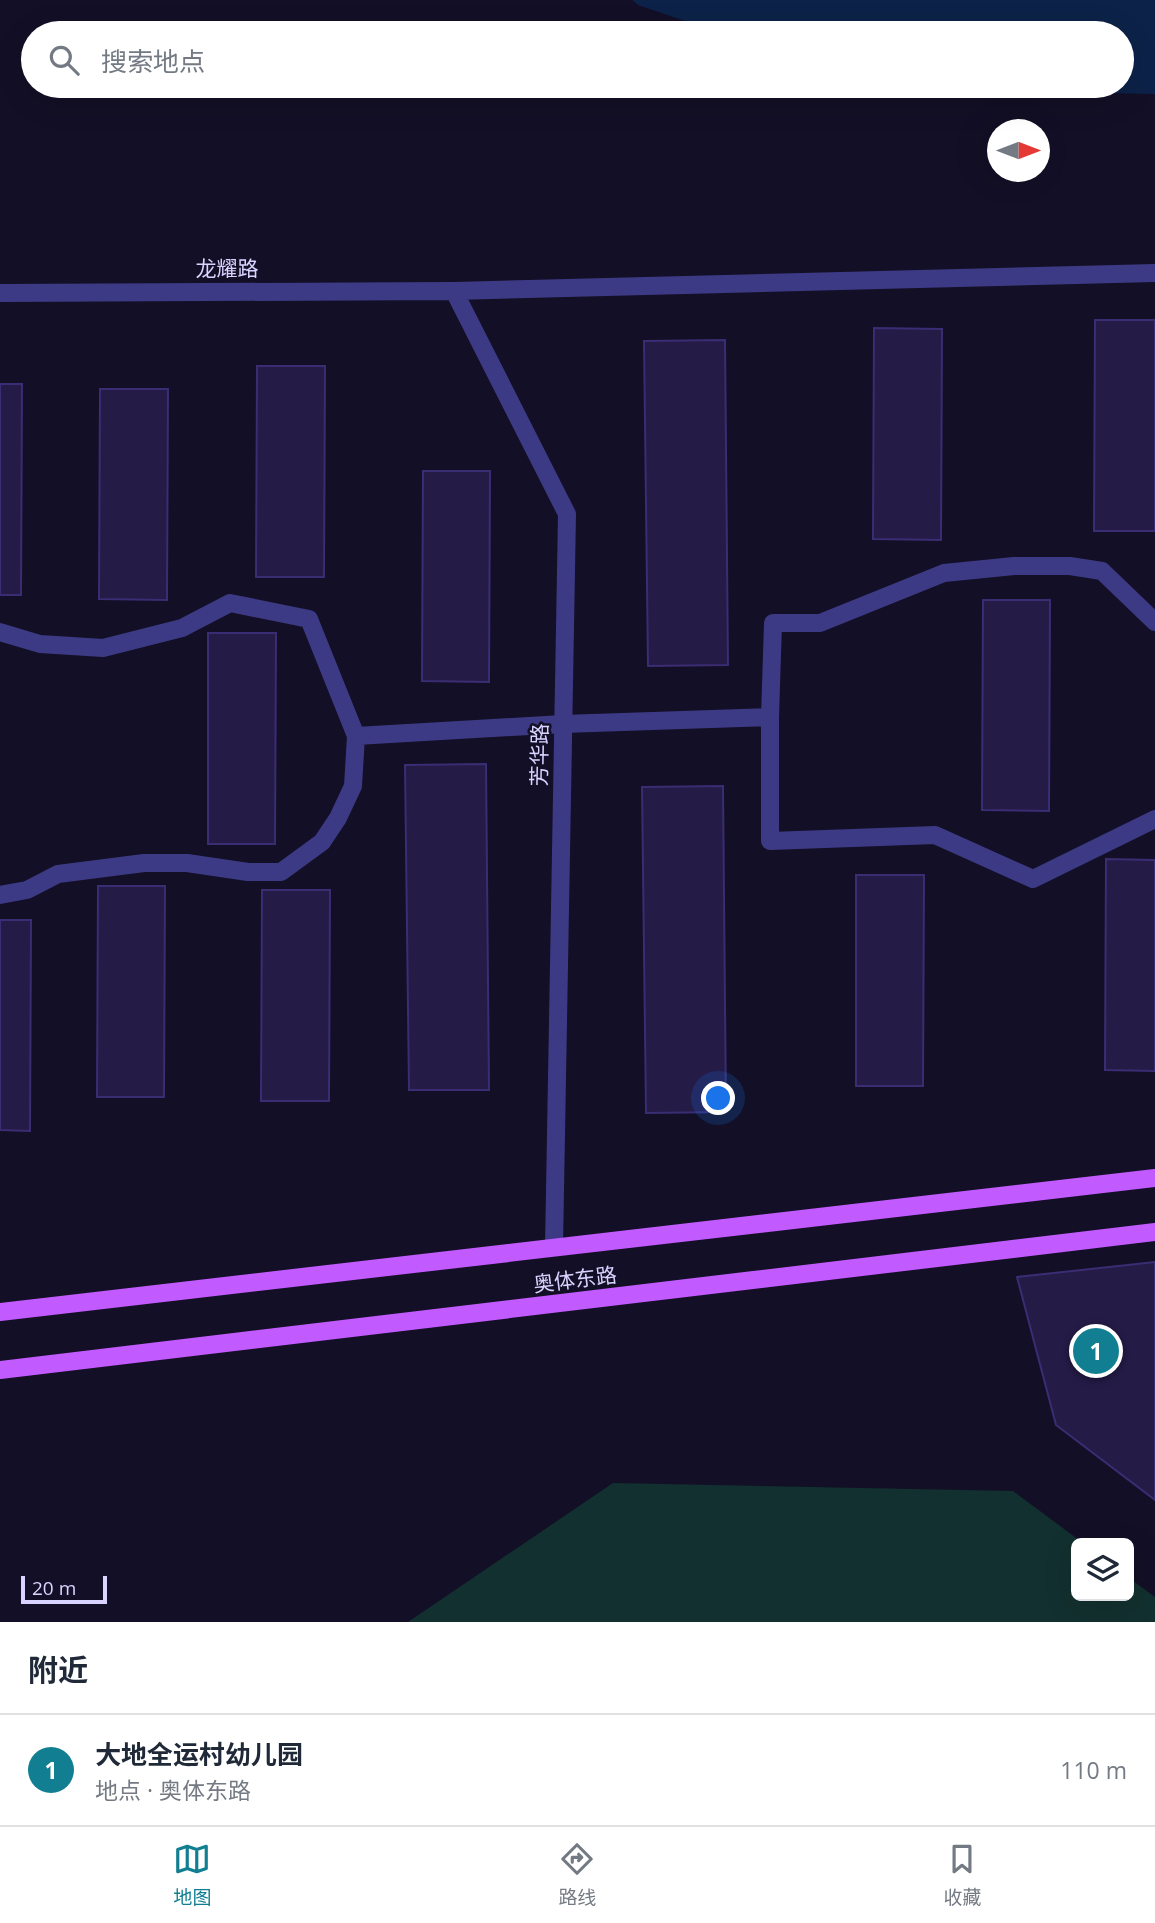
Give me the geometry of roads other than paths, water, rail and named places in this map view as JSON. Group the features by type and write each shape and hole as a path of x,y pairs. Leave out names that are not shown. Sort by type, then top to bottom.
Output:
{"main road":[{"path":"0,1312 1155,1178"},
{"name":"奥体东路","path":"0,1370 1155,1232"}],"street":[{"name":"龙耀路","path":"0,293 454,290 1155,273"},
{"name":"芳华路","path":"454,290 567,514 554,1247"},
{"path":"1155,622 1102,571 1070,566 1014,566 944,573 820,623 773,623 770,841 934,835 1033,879 1155,819"},
{"path":"0,632 40,644 103,648 183,628 230,603 309,619 356,736 353,786 338,818 322,842 281,872 248,872 187,863 144,863 58,874 27,890 0,895"},
{"path":"356,736 563,724 770,718"}],"water":[{"path":"632,0 1155,0 1155,94 1134,94 1134,21 685,21 638,5"}],"place":[{"name":"大地全运村幼儿园","path":"1096,1351"}]}
